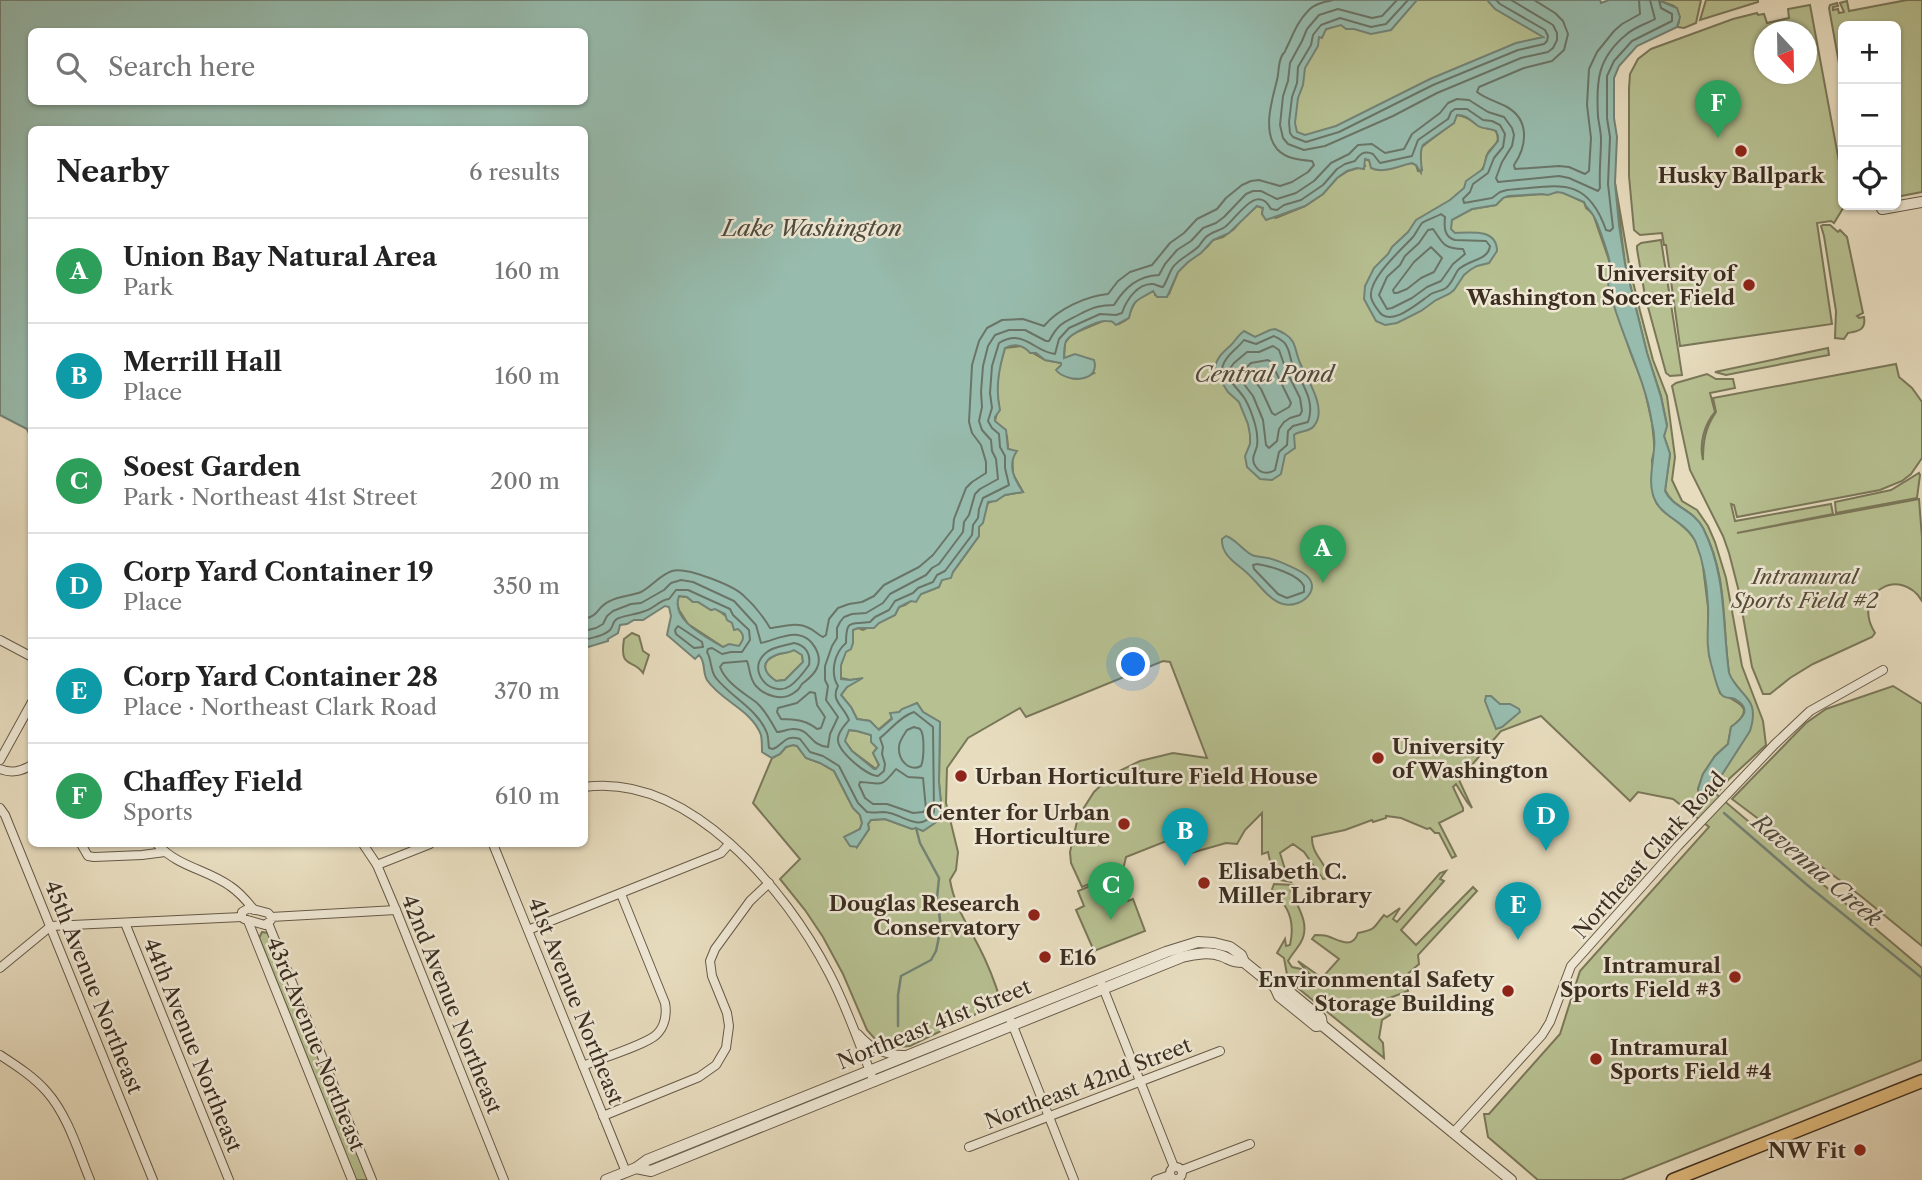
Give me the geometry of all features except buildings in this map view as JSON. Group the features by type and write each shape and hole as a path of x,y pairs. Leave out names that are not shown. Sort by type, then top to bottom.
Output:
{"main road":[{"path":"1673,1180 1922,1081"}],"street":[{"path":"1901,206 1922,202"},
{"path":"0,640 28,655"},
{"name":"Northeast Clark Road","path":"1453,1133 1542,1035 1550,1022 1571,966 1704,818 1810,711 1884,670"},
{"path":"0,761 28,709"},
{"path":"0,769 12,772 28,767"},
{"path":"588,787 622,787 671,801 691,813 729,844 769,883 814,945 837,990 874,1082"},
{"name":"45th Avenue Northeast","path":"0,808 51,926 153,1180"},
{"path":"528,930 721,853 729,844"},
{"path":"83,847 88,856 94,857 165,852"},
{"path":"161,847 184,865 230,886 254,909"},
{"name":"42nd Avenue Northeast","path":"365,847 377,865 396,910 504,1180"},
{"path":"377,865 422,847"},
{"name":"41st Avenue Northeast","path":"494,847 626,1172"},
{"path":"603,1116 699,1077 716,1065 726,1048 729,1026 727,1013 712,976 710,961 715,949 750,901 769,883"},
{"path":"583,1066 650,1039 661,1030 664,1023 665,1003 621,894"},
{"path":"245,919 242,912 254,909 268,913 270,920"},
{"path":"0,968 51,926 245,919 265,925 270,920 396,910"},
{"name":"43rd Avenue Northeast","path":"245,919 352,1180"},
{"name":"43rd Avenue Northeast","path":"270,920 372,1180"},
{"name":"44th Avenue Northeast","path":"125,923 229,1180"},
{"name":"Northeast 41st Street","path":"636,1168 651,1171 874,1082 1011,1020 1101,984 1191,955 1216,954 1233,962 1244,962 1275,986 1287,990 1321,1018 1322,1025 1511,1180"},
{"path":"1101,984 1176,1174"},
{"path":"1011,1020 1074,1180"},
{"name":"Northeast 41st Street","path":"606,1180 636,1168 647,1160 907,1055 1011,1020"},
{"path":"853,1030 882,1052 907,1055"},
{"name":"Northeast 42nd Street","path":"969,1147 1220,1051"},
{"path":"0,1055 34,1079 55,1102 90,1180"},
{"path":"1156,1180 1250,1144"}],"green space":[{"path":"1404,0 1512,0 1550,35 1313,142 1290,131 1311,35"},
{"path":"1658,0 1701,0 1696,23 1684,28 1677,27 1679,22 1674,6"},
{"path":"1706,0 1758,0 1758,2 1700,20"},
{"path":"1907,0 1922,0 1922,192 1901,196 1901,21 1838,21 1838,58 1829,8 1837,3 1838,6 1833,7 1833,10 1844,12 1840,3 1847,1 1849,11"},
{"path":"1810,5 1813,21 1776,21 1789,18 1788,9"},
{"path":"1757,13 1764,14 1766,21 1754,21 1754,84 1817,84 1817,43 1838,156 1838,210 1842,210 1834,223 1817,223 1832,324 1680,346 1662,233 1640,235 1634,230 1629,176 1630,74 1638,59 1651,49 1733,19"},
{"path":"1457,115 1496,131 1498,139 1486,156 1485,165 1477,177 1442,206 1451,220 1472,209 1496,205 1504,197 1559,192 1584,202 1593,214 1610,265 1608,281 1611,294 1644,386 1652,423 1653,495 1657,504 1695,540 1702,559 1708,607 1709,654 1720,693 1739,703 1744,711 1731,727 1728,744 1715,756 1703,774 1698,789 1706,798 1750,703 1729,673 1723,600 1711,546 1699,522 1673,501 1665,490 1670,454 1664,436 1667,425 1625,264 1615,183 1640,311 1653,360 1667,396 1675,457 1672,480 1682,501 1697,510 1715,542 1726,578 1742,666 1763,721 1766,745 1716,794 1922,968 1922,1060 1621,1180 1538,1180 1488,1137 1484,1114 1489,1114 1560,1034 1580,971 1709,827 1673,799 1638,792 1630,801 1541,716 1501,731 1459,780 1472,808 1456,784 1453,787 1463,811 1439,823 1456,856 1452,858 1439,833 1401,818 1386,816 1345,830 1312,837 1314,848 1329,878 1323,879 1304,852 1293,844 1280,853 1291,882 1274,879 1268,852 1262,854 1262,813 1245,830 1237,844 1226,843 1191,853 1184,834 1126,857 1123,870 1082,887 1071,863 1070,852 1078,817 1094,792 1113,774 1140,761 1173,753 1207,758 1170,662 1163,661 1026,717 1020,708 968,738 947,768 946,803 958,852 956,870 950,880 958,906 985,959 1001,1002 910,1046 899,1047 875,1039 867,1030 843,974 823,937 780,879 800,859 753,803 772,758 793,745 797,746 806,758 834,771 853,808 860,815 862,823 860,829 855,832 857,847 869,829 871,820 885,819 912,829 942,814 939,782 940,722 923,712 917,703 899,712 878,730 870,721 857,719 841,695 847,687 860,679 841,678 841,665 852,630 863,630 895,615 899,607 939,587 941,580 953,572 979,536 979,527 988,503 1005,495 1023,492 1013,474 1012,450 1008,449 1007,436 995,421 999,405 999,367 1005,348 1021,346 1045,360 1061,363 1069,377 1078,379 1094,373 1064,358 1065,343 1072,334 1103,321 1119,324 1126,320 1136,300 1153,291 1155,295 1169,294 1178,272 1188,262 1213,240 1234,229 1257,206 1263,208 1262,214 1276,218 1305,206 1323,194 1337,178 1348,171 1365,166 1365,159 1370,161 1371,167 1412,163 1418,171 1422,170 1421,148 1445,129"},
{"path":"1830,225 1838,232 1840,230 1847,237 1863,313 1857,316 1864,317 1863,327 1848,333 1844,339 1835,338 1836,311 1821,226"},
{"path":"1661,240 1682,375 1670,376 1666,373 1645,296 1637,249 1641,243"},
{"path":"1828,348 1829,355 1726,375 1715,372"},
{"name":"Intramural Sports Field #2","path":"1896,364 1899,377 1912,388 1922,402 1922,458 1911,474 1880,490 1737,517 1734,505 1731,504 1735,521 1831,504 1833,514 1737,533 1919,499 1922,601 1913,590 1902,585 1881,588 1873,596 1869,606 1869,619 1875,633 1872,637 1813,664 1770,694 1763,694 1752,667 1729,553 1690,470 1672,386 1707,374 1716,379 1733,379 1735,388 1710,393 1715,412 1703,435 1703,460 1705,435 1716,412 1713,398"},
{"path":"1919,473 1917,498 1836,513 1835,502 1891,490"},
{"path":"679,596 687,597 711,610 715,608 730,620 743,634 739,646 723,647 688,624 679,610"},
{"path":"632,633 639,636 643,651 649,655 643,673 623,655 624,639"},
{"path":"794,650 802,655 803,662 785,680 776,681 766,671 765,664 776,655"},
{"path":"1893,686 1922,704 1922,946 1732,799 1806,723 1826,709"},
{"path":"849,730 871,735 877,748 873,753 879,765 876,769 852,751 844,740"},
{"path":"1446,871 1440,879 1444,881 1401,930 1416,945 1473,887 1477,891 1418,955 1419,964 1403,978 1408,991 1387,999 1390,1015 1382,1020 1379,1038 1383,1043 1384,1058 1288,980 1284,958 1277,953 1285,939 1286,946 1290,945 1290,915 1283,903 1271,892 1274,884 1293,885 1290,889 1302,915 1304,935 1288,961 1292,967 1301,969 1305,976 1313,978 1298,961 1322,978 1339,959 1312,939 1315,935 1349,942 1358,933 1374,927 1384,915 1387,917 1400,908 1393,919 1397,922 1440,873"},
{"path":"1117,875 1128,901 1133,899 1145,931 1094,951 1076,910 1084,906 1078,891"},
{"path":"262,932 268,933 368,1180 356,1180 259,938"}],"water":[{"name":"Lake Washington","path":"0,0 1417,0 1391,30 1371,34 1346,29 1341,25 1326,29 1322,38 1319,37 1318,46 1305,68 1298,98 1295,123 1297,132 1305,135 1336,126 1430,79 1516,43 1543,37 1495,9 1487,0 1600,0 1601,3 1609,0 1658,0 1677,8 1680,17 1677,27 1637,46 1619,66 1614,78 1617,137 1615,183 1619,225 1625,264 1667,426 1664,436 1670,454 1665,491 1699,522 1711,546 1720,582 1729,673 1751,704 1753,719 1750,731 1705,801 1699,796 1698,789 1703,774 1715,756 1728,744 1731,727 1742,717 1745,710 1735,699 1723,696 1715,679 1708,649 1706,581 1696,543 1687,530 1664,512 1653,496 1651,476 1654,439 1649,409 1610,293 1610,267 1606,247 1595,218 1584,202 1557,192 1548,195 1508,196 1496,205 1472,209 1452,220 1451,229 1455,233 1482,233 1493,239 1497,251 1489,263 1470,270 1449,294 1397,323 1385,325 1376,321 1364,299 1365,286 1374,268 1416,220 1450,200 1464,188 1466,181 1483,169 1487,155 1498,141 1496,131 1480,127 1460,115 1457,115 1454,123 1423,145 1421,173 1412,163 1376,170 1371,168 1369,160 1365,159 1364,169 1347,171 1323,194 1305,206 1266,220 1262,214 1263,208 1257,206 1229,233 1213,240 1178,272 1167,297 1157,297 1153,291 1135,303 1129,318 1116,325 1110,321 1102,321 1073,335 1066,341 1064,358 1075,354 1094,360 1095,368 1088,377 1067,377 1056,370 1061,363 1045,360 1019,346 1005,348 998,379 1000,410 995,421 1006,430 1008,449 1017,451 1012,467 1023,492 988,502 983,523 979,527 979,536 951,578 942,580 939,587 921,594 916,602 911,601 899,607 895,615 874,628 853,630 851,649 846,652 841,665 841,679 863,678 847,687 841,695 857,719 870,721 879,730 892,719 890,713 899,712 917,703 923,712 940,722 939,782 942,814 923,831 885,819 871,820 869,829 857,847 850,846 844,837 860,829 860,815 853,808 834,771 806,758 797,746 786,747 772,758 762,752 761,735 757,726 707,680 699,655 695,659 667,635 671,616 669,607 665,606 643,620 620,625 618,633 608,641 588,647 588,126 28,126 28,431 0,415","holes":["679,596 725,614 734,630 738,629 742,633 741,644 723,647 692,627 680,613","794,650 802,655 803,662 785,680 776,681 766,671 765,664 776,655","849,730 871,735 871,742 877,748 873,753 879,765 876,769 852,751 845,741"]},
{"name":"Central Pond","path":"1275,329 1293,342 1315,394 1319,411 1314,426 1294,435 1295,448 1285,455 1281,474 1272,480 1260,479 1247,467 1245,456 1250,444 1248,424 1239,402 1228,392 1214,370 1220,356 1244,331 1255,337"},
{"path":"1226,536 1252,555 1276,560 1303,573 1312,584 1308,596 1290,605 1273,599 1224,550 1222,539"},
{"path":"1486,696 1491,696 1500,704 1510,704 1520,712 1496,729 1485,701"}],"waterway":[{"name":"Ravenna Creek","path":"1724,813 1922,978"},
{"path":"898,1026 901,976 931,960 936,951 941,927 937,898 939,878 920,843 916,828"}],"place":[{"name":"Chaffey Field","path":"1718,138"},
{"name":"Husky Ballpark","path":"1741,151"},
{"name":"University of Washington Soccer Field","path":"1749,285"},
{"name":"Union Bay Natural Area","path":"1323,583"},
{"name":"University of Washington","path":"1378,758"},
{"name":"Urban Horticulture Field House","path":"961,776"},
{"name":"Center for Urban Horticulture","path":"1124,824"},
{"name":"Corp Yard Container 19","path":"1546,851"},
{"name":"Merrill Hall","path":"1185,866"},
{"name":"Elisabeth C. Miller Library","path":"1204,883"},
{"name":"Douglas Research Conservatory","path":"1034,915"},
{"name":"Soest Garden","path":"1111,920"},
{"name":"Corp Yard Container 28","path":"1518,940"},
{"name":"E16","path":"1045,957"},
{"name":"Intramural Sports Field #3","path":"1735,977"},
{"name":"Environmental Safety Storage Building","path":"1508,991"},
{"name":"Intramural Sports Field #4","path":"1596,1059"},
{"name":"NW Fit","path":"1860,1150"}]}
